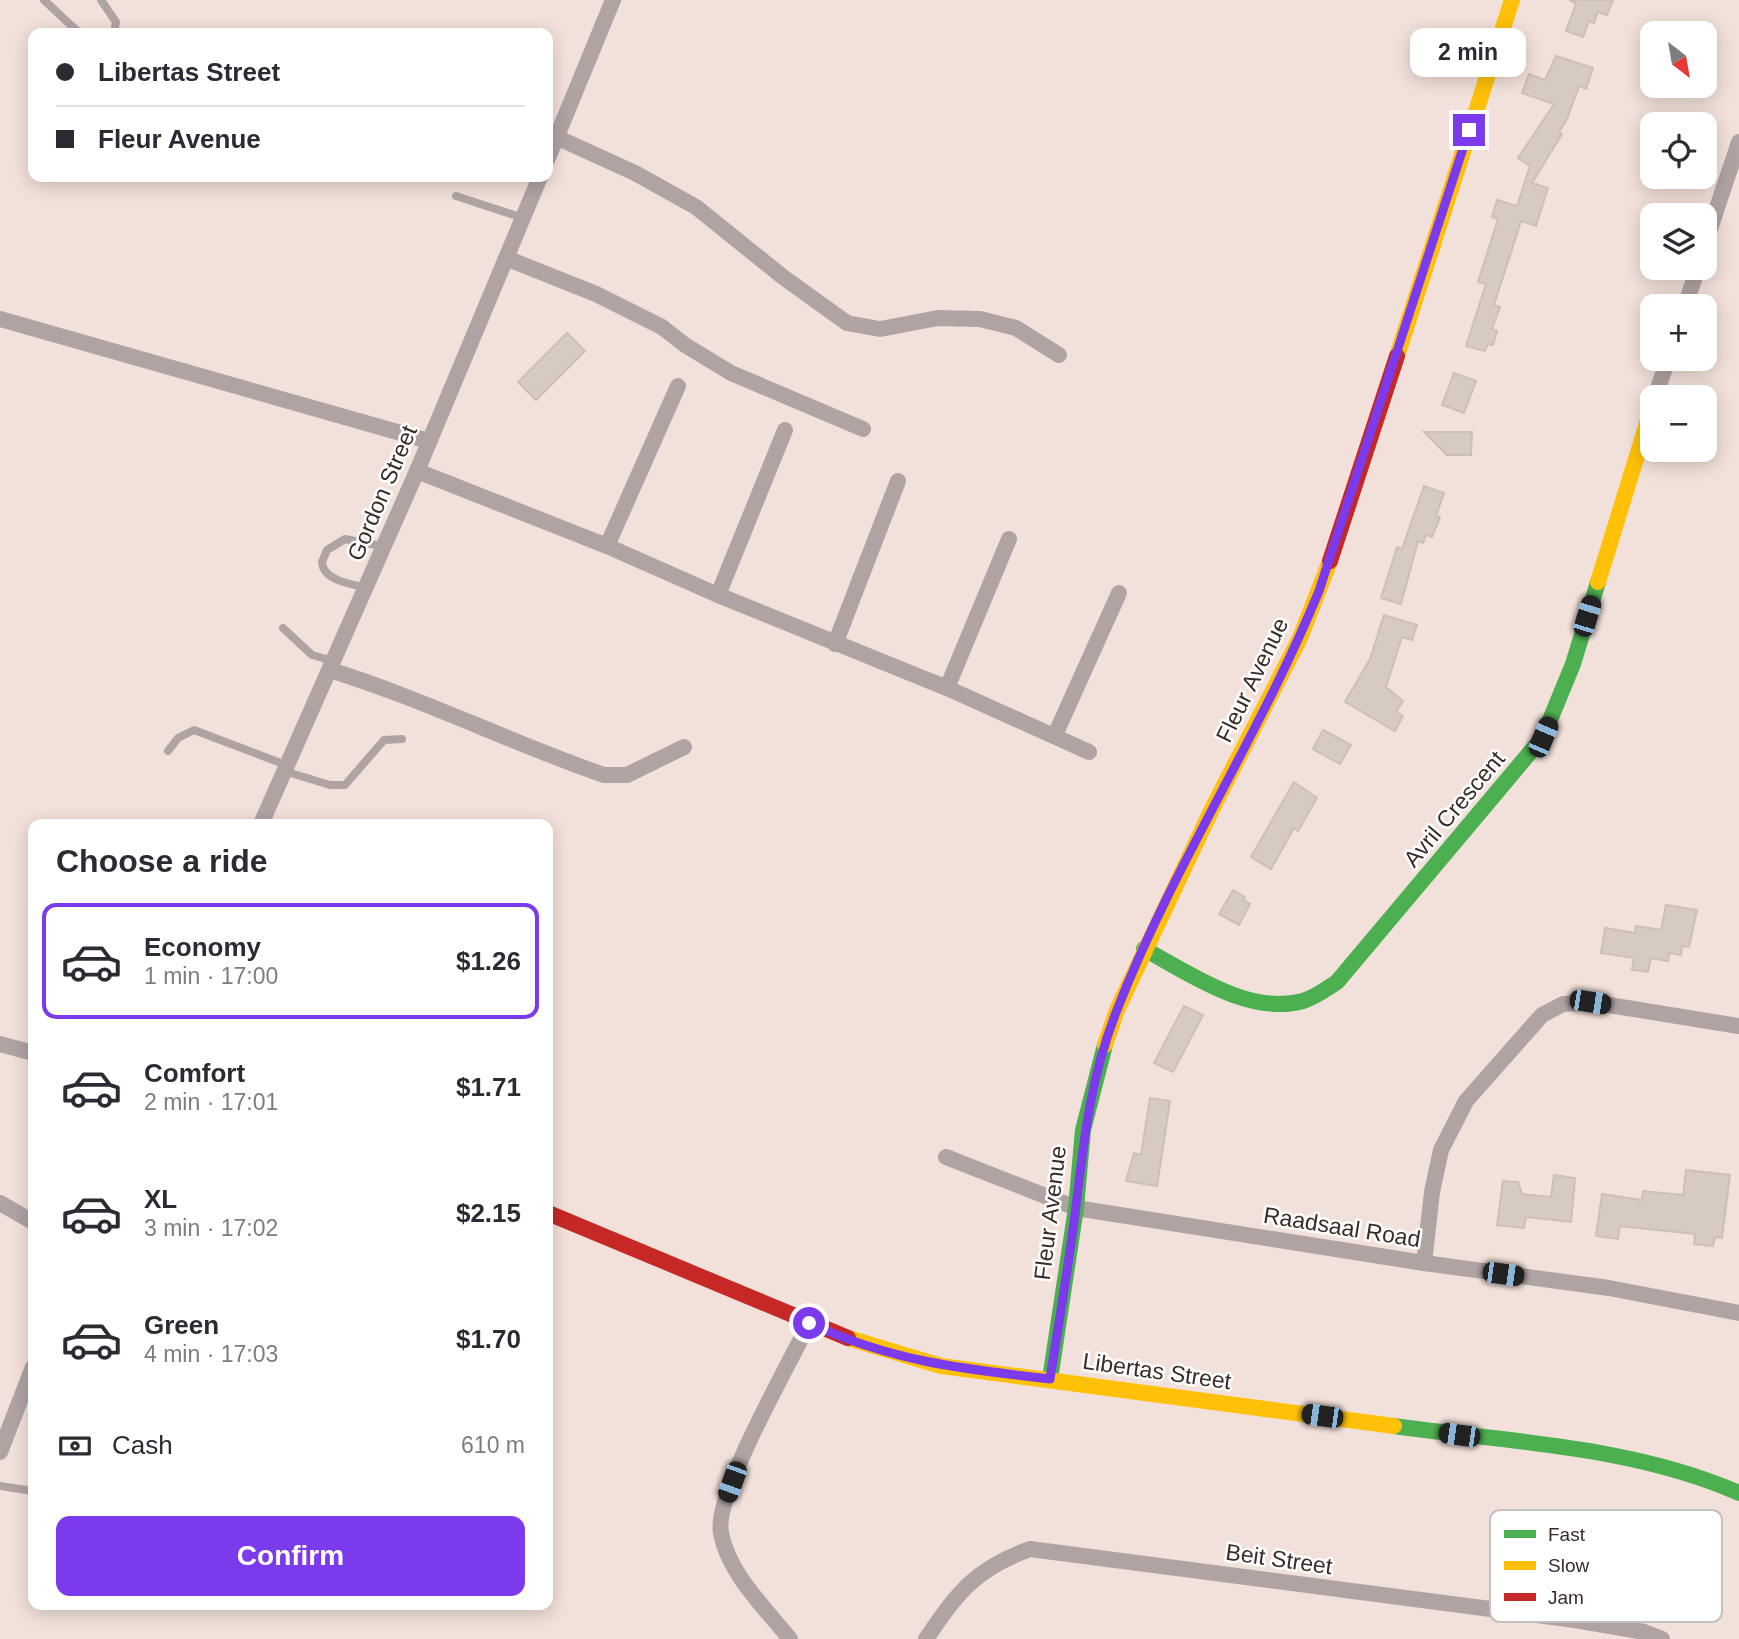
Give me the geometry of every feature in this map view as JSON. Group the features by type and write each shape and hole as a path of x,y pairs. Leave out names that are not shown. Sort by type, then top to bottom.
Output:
{"street":[{"path":"553,146 613,0"},
{"name":"Fleur Avenue","path":"1050,1379 1076,1208 1083,1130 1098,1065 1116,1010 1300,638 1328,568 1512,0"},
{"path":"556,138 635,173 696,207 783,277 847,323 880,329 938,318 980,319 1016,328 1059,355"},
{"path":"1717,208 1739,142"},
{"name":"Gordon Street","path":"263,819 367,588 382,546 417,471 538,182"},
{"path":"506,258 596,294 662,327 685,345 731,373 863,429"},
{"path":"0,319 429,441"},
{"path":"607,546 678,386"},
{"path":"718,595 785,430"},
{"name":"Avril Crescent","path":"1144,949 1203,980 1257,999 1297,1002 1311,998 1337,982 1543,737 1573,664 1640,447"},
{"path":"417,471 607,546 835,644 947,688 1089,752"},
{"path":"835,644 898,481"},
{"path":"947,688 1009,539"},
{"path":"1055,735 1119,593"},
{"path":"332,665 464,722 604,775 627,775 684,747"},
{"path":"1424,1263 1432,1192 1441,1150 1466,1101 1542,1015 1563,1004 1590,1002 1739,1026"},
{"path":"0,1044 28,1052"},
{"name":"Raadsaal Road","path":"946,1157 1076,1208 1424,1263 1609,1288 1739,1313"},
{"path":"0,1203 28,1219"},
{"name":"Libertas Street","path":"553,1220 734,1289 892,1356 941,1366 1624,1457 1700,1476 1739,1493"},
{"path":"790,1639 732,1561 720,1533 721,1513 732,1482 809,1323"},
{"path":"0,1452 28,1380"},
{"name":"Beit Street","path":"926,1639 970,1580 999,1560 1030,1549 1490,1609"},
{"name":"Beit Street","path":"1586,1622 1644,1632 1662,1639"}],"lane":[{"path":"44,0 74,28"},
{"path":"101,0 116,22 115,28"},
{"path":"456,196 523,218"},
{"path":"367,588 338,580 326,573 322,562 327,551 345,539 382,546"},
{"path":"283,628 312,655 332,665"},
{"path":"168,751 178,738 194,730 330,785 345,785 384,740 402,739"},
{"path":"0,1486 28,1490"}],"building":[{"path":"1570,0 1613,0 1607,15 1598,12 1594,23 1589,21 1583,37 1566,31 1576,4"},
{"path":"1556,56 1593,68 1586,89 1579,86 1567,119 1559,132 1562,134 1532,183 1548,188 1536,226 1521,221 1494,305 1500,307 1492,329 1497,331 1493,345 1488,344 1485,351 1466,346 1486,284 1478,282 1498,219 1492,217 1497,200 1517,206 1530,166 1518,158 1554,104 1522,93 1529,74 1545,80"},
{"path":"567,333 585,351 536,400 518,382"},
{"path":"1454,373 1476,381 1464,413 1442,405"},
{"path":"1424,432 1472,432 1471,455 1447,455"},
{"path":"1424,486 1444,493 1436,516 1440,517 1432,537 1426,535 1423,543 1418,541 1401,604 1381,598 1397,547 1402,549"},
{"path":"1384,615 1417,625 1412,640 1402,637 1386,687 1403,701 1396,712 1403,716 1395,731 1345,702 1370,659"},
{"path":"1323,730 1351,745 1340,764 1313,749"},
{"path":"1294,782 1317,798 1298,831 1294,828 1271,869 1251,857"},
{"path":"1233,890 1245,897 1243,900 1250,904 1239,925 1219,914"},
{"path":"1666,905 1697,910 1689,947 1682,946 1681,955 1669,953 1668,961 1651,958 1648,972 1632,970 1634,958 1601,953 1605,928 1635,933 1636,926 1661,930"},
{"path":"1184,1006 1203,1015 1173,1072 1154,1063"},
{"path":"1150,1098 1170,1101 1157,1186 1126,1181 1134,1153 1141,1155"},
{"path":"1686,1170 1730,1175 1722,1238 1715,1237 1713,1246 1694,1244 1695,1234 1620,1226 1618,1239 1596,1236 1602,1194 1642,1200 1643,1191 1683,1195"},
{"path":"1554,1175 1575,1178 1571,1222 1526,1217 1524,1228 1497,1225 1503,1181 1518,1182 1522,1194 1551,1197"}],"traffic: fast":[{"path":"1144,949 1220,990 1262,1003 1303,1001 1337,982 1543,737 1573,664 1598,582"},
{"path":"1050,1379 1076,1208 1083,1130 1105,1045"},
{"path":"1394,1426 1613,1455 1698,1477 1739,1493"}],"traffic: slow":[{"path":"1397,356 1512,0"},
{"path":"1598,582 1640,446"},
{"path":"1105,1045 1117,1010 1212,809 1300,638 1330,561"},
{"path":"848,1338 941,1366 1394,1426"}],"traffic: jam":[{"path":"1330,561 1397,356"},
{"path":"553,1215 848,1338"}],"route":[{"path":"809,1323 841,1338 892,1356 941,1366 1050,1379 1076,1208 1083,1130 1098,1065 1116,1010 1300,638 1319,591 1469,130"}]}
